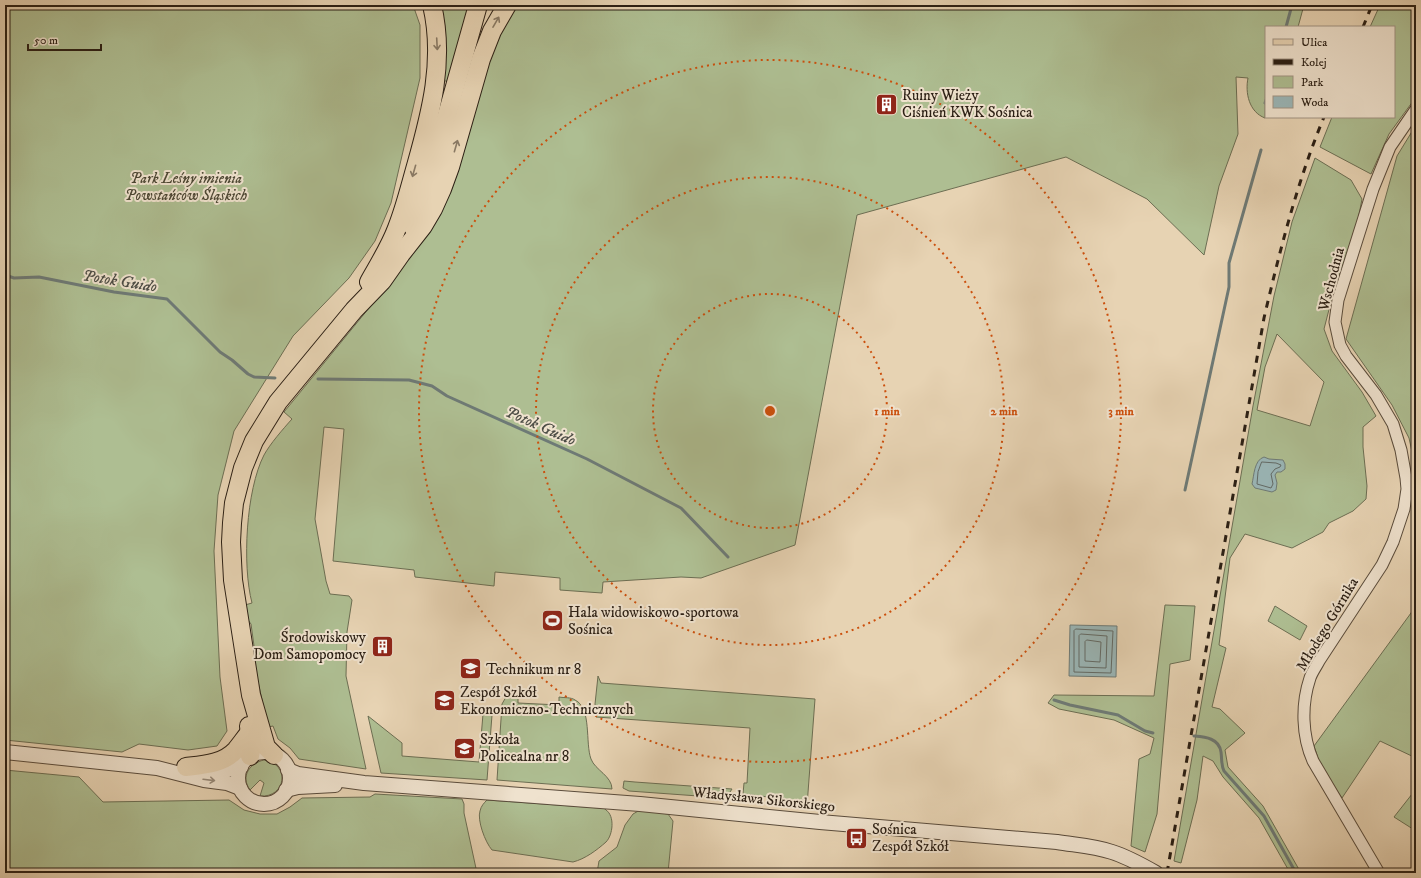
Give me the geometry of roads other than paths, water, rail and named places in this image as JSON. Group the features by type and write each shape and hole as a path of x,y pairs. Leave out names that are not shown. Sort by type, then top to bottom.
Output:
{"main road":[{"path":"354,310 397,228 428,123 434,93 437,65 437,41 432,5"},
{"path":"401,254 414,223 429,179 478,5"},
{"path":"274,754 266,747 251,695 235,599 231,561 232,523 238,485 248,454 266,419 288,389 354,310 382,281 423,226 442,189 481,59 492,31 507,5"},
{"path":"245,761 252,750 250,732 251,695"},
{"path":"186,767 217,762 228,756 235,751 250,732"}],"street":[{"name":"Wschodnia","path":"1411,500 1404,465 1393,424 1376,395 1346,356 1340,345 1335,322 1338,300 1373,189 1390,147 1416,110"},
{"name":"Młodego Górnika","path":"1379,873 1320,774 1308,750 1305,711 1306,692 1310,677 1319,661 1386,557 1402,517 1411,500"},
{"path":"5,752 158,768 186,767 228,770 245,761 263,752 274,754 282,760 288,770 290,777 289,784 283,796 268,804 259,804 247,798 240,788 238,781 238,773 245,761"},
{"path":"158,768 204,780 227,783 240,788"},
{"name":"Władysława Sikorskiego","path":"288,770 298,774 364,783 640,804 820,822 1057,842 1086,846 1111,852 1135,861 1156,873"},
{"name":"Władysława Sikorskiego","path":"286,790 298,787 364,783"}],"water":[{"path":"1264,457 1283,460 1285,464 1285,469 1281,472 1277,472 1275,475 1277,483 1276,490 1272,492 1255,488 1252,484 1256,465 1258,461"},
{"path":"1070,625 1117,626 1116,677 1069,676"}],"waterway":[{"path":"1286,26 1292,5"},
{"path":"1185,490 1229,287 1229,263 1261,150"},
{"name":"Potok Guido","path":"5,275 14,278 39,277 114,292 167,299 220,352 248,374 254,377 275,378"},
{"name":"Potok Guido","path":"318,379 409,380 432,386 447,396 587,459 681,508 728,557"},
{"name":"Potok Guido","path":"1054,700 1070,705 1118,715 1145,731 1153,733"},
{"name":"Potok Guido","path":"1194,736 1211,739 1220,747 1224,771 1264,816 1296,873"}],"railway":[{"path":"1363,26 1372,5"},
{"path":"1167,873 1264,318 1297,191 1324,118"}],"place":[{"name":"Ruiny Wieży Ciśnień KWK Sośnica","path":"887,104"},
{"name":"Hala widowiskowo-sportowa Sośnica","path":"553,621"},
{"name":"Środowiskowy Dom Samopomocy","path":"382,646"},
{"name":"Technikum nr 8","path":"471,669"},
{"name":"Zespół Szkół Ekonomiczno-Technicznych","path":"445,701"},
{"name":"Szkoła Policealna nr 8","path":"465,748"},
{"name":"Sośnica Zespół Szkół","path":"857,838"}],"park label":[{"name":"Park Leśny imienia Powstańców Śląskich","path":"186,186"}]}
